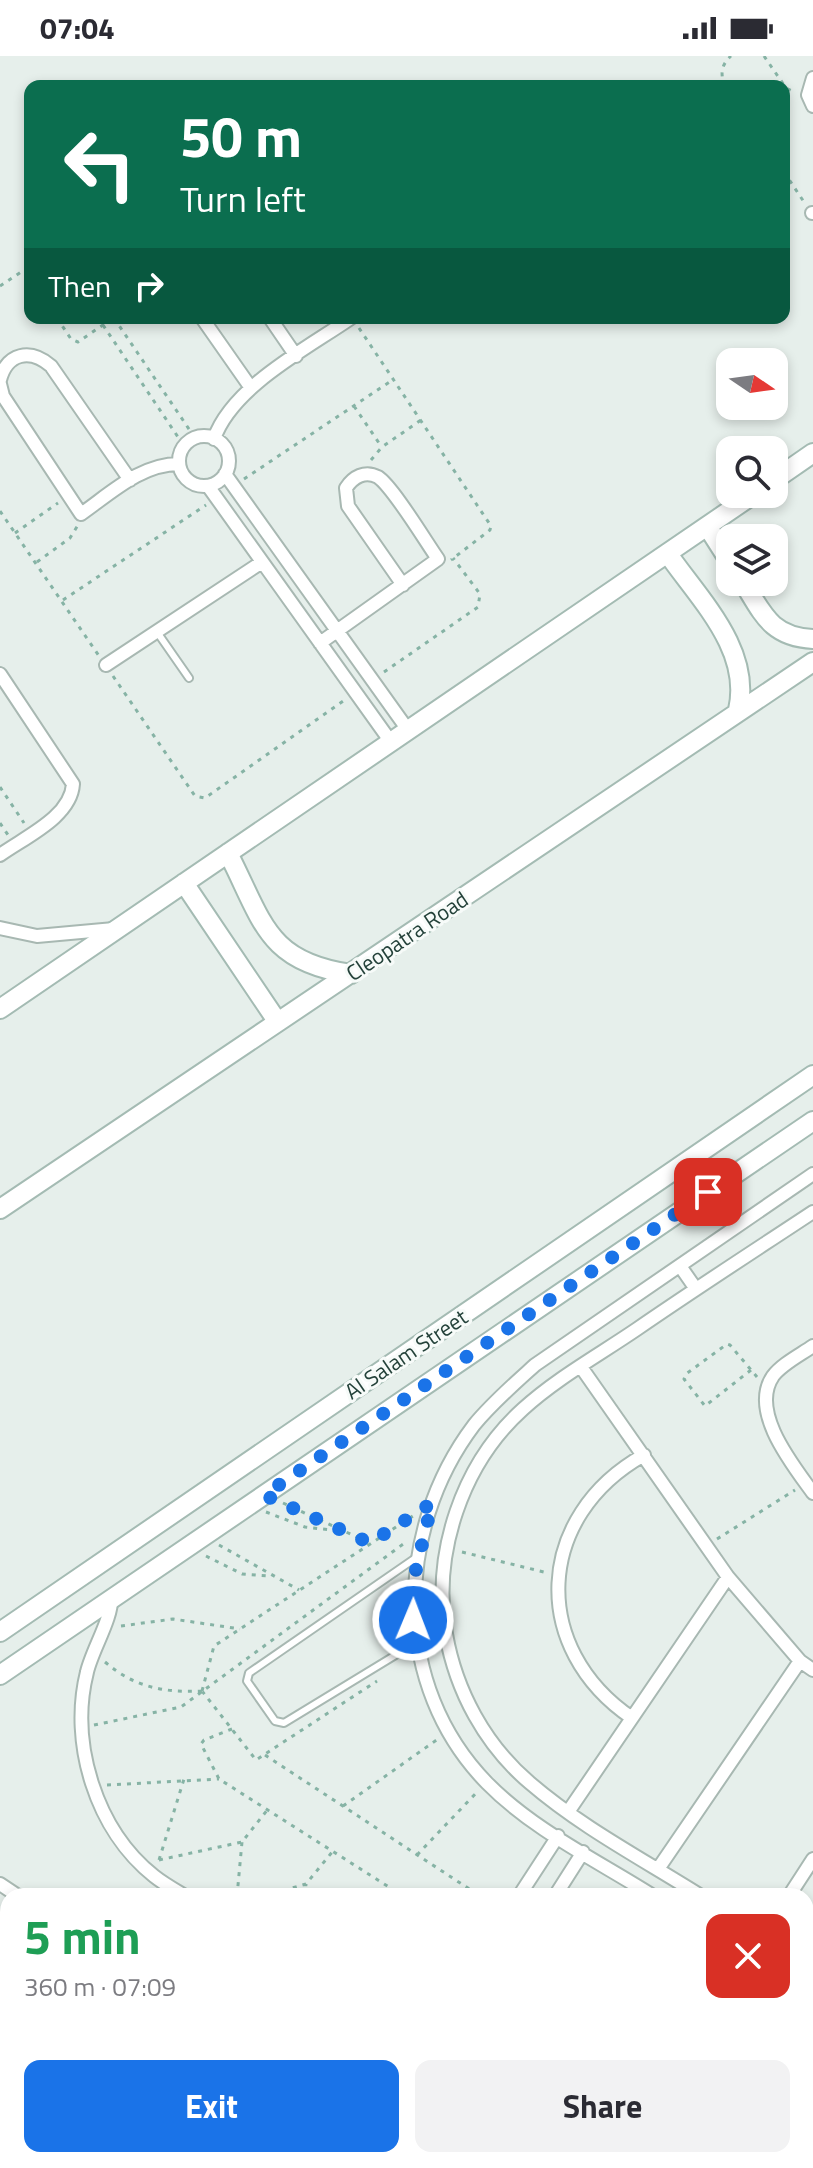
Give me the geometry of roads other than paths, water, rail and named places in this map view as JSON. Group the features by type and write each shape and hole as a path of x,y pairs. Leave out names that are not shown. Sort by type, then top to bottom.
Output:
{"main road":[{"path":"788,470 813,453"},
{"path":"0,1009 733,508"},
{"path":"707,526 716,540"},
{"path":"668,554 732,648 742,684 738,710"},
{"path":"752,596 772,626 783,634 813,639"},
{"name":"Cleopatra Road","path":"0,1209 813,662"},
{"path":"228,853 269,932 281,947 304,964 351,974"},
{"path":"184,883 277,1021"},
{"name":"Al Salam Street","path":"0,1632 813,1075"},
{"name":"Al Salam Street","path":"0,1675 813,1121"}],"street":[{"path":"810,101 813,78"},
{"path":"206,324 251,388"},
{"path":"274,324 296,356"},
{"path":"214,439 227,410 251,388 343,324"},
{"path":"130,480 51,366 40,356 27,354 13,358 3,368 0,382 3,396 81,514 153,467 179,464"},
{"path":"391,742 208,486 189,481 179,464 184,446 195,438 214,439 227,454 225,474 408,730"},
{"path":"208,486 225,474"},
{"path":"320,643 403,585 438,559 383,482 368,474 351,481 345,497 348,506 403,585"},
{"path":"106,665 262,562"},
{"path":"0,674 73,784 72,797 64,809 0,855"},
{"path":"0,928 37,936 117,928"},
{"path":"640,1888 520,1812 486,1782 458,1747 436,1707 421,1665 413,1620 417,1557 423,1530 452,1460 475,1425 503,1394 535,1365 813,1174"},
{"path":"688,1888 568,1812 529,1783 502,1756 480,1725 462,1691 450,1655 443,1617 442,1579 446,1549 459,1504 475,1470 496,1438 522,1410 813,1212"},
{"path":"680,1266 696,1289"},
{"path":"809,1488 764,1411 767,1389 778,1370 813,1346"},
{"path":"581,1367 728,1577 800,1661 813,1670"},
{"path":"632,1718 596,1689 571,1651 559,1606 559,1576 567,1538 590,1498 615,1474 644,1455"},
{"path":"568,1812 728,1577"},
{"path":"111,1597 111,1611 92,1652 86,1676 82,1727 93,1786 118,1835 154,1876 173,1888"},
{"path":"658,1869 800,1661"},
{"path":"524,1888 558,1836"},
{"path":"560,1888 583,1852"},
{"path":"794,1888 813,1859"}],"lane":[{"path":"157,632 189,678"},
{"path":"417,1557 251,1672 247,1681 275,1721 284,1723 417,1642"}]}
